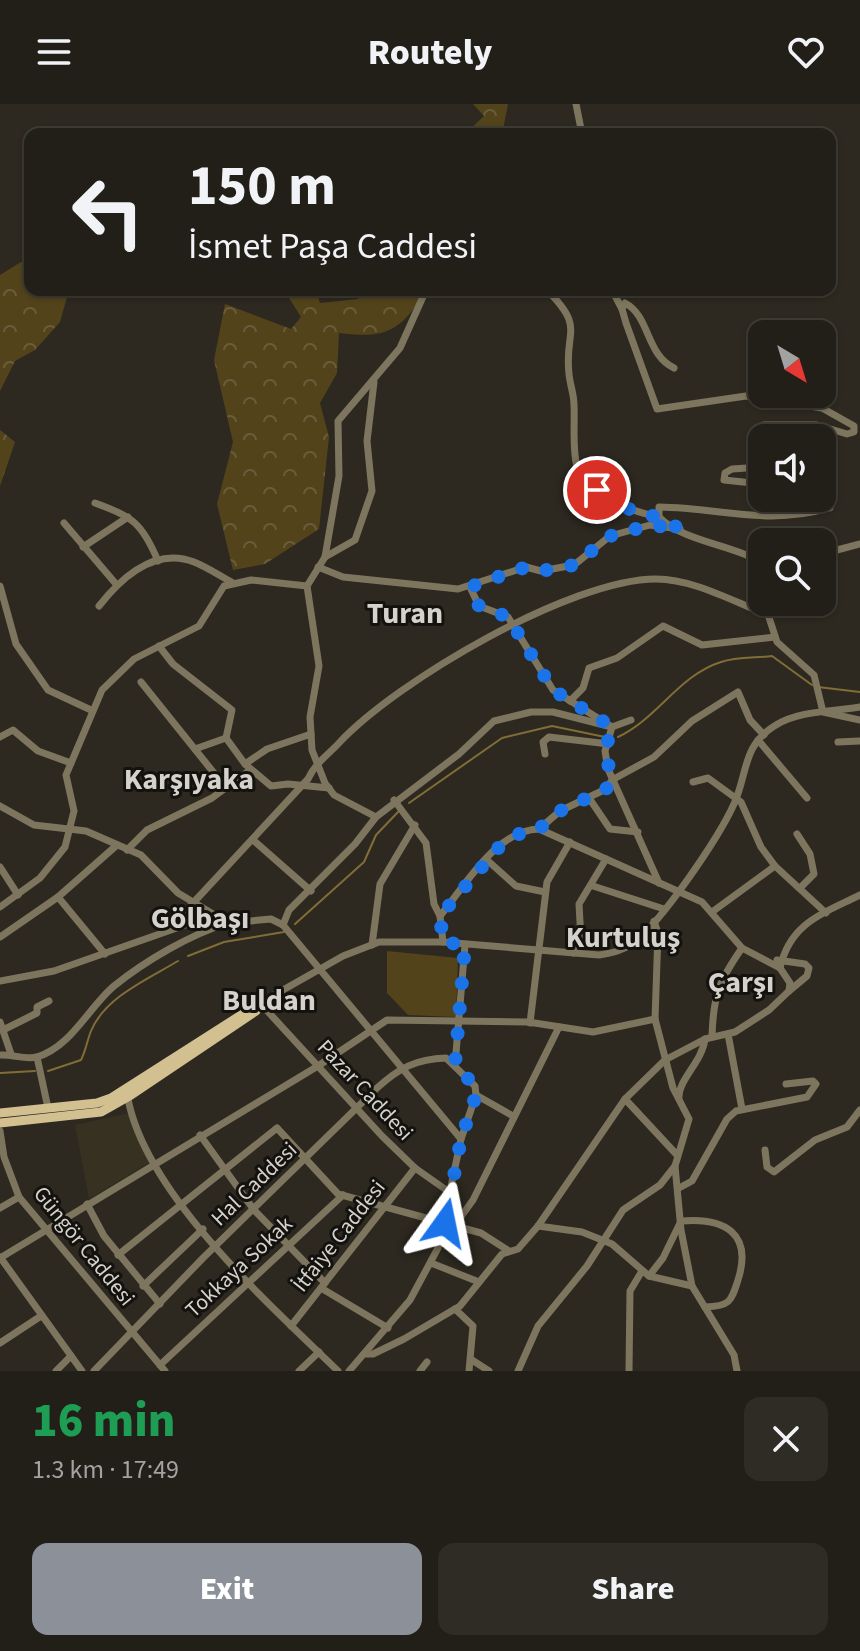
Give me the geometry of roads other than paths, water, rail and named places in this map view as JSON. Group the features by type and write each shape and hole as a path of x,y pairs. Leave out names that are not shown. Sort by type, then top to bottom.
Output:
{"main road":[{"path":"0,1123 101,1112 127,1092 256,1011 260,1003"},
{"path":"0,1113 97,1103 127,1092"}],"street":[{"path":"576,104 581,128"},
{"path":"376,817 334,795 316,763 311,734 312,692 319,666 307,586 325,557 339,476 338,421 400,348 423,296"},
{"path":"552,296 567,312 572,326 569,375 573,385 577,469 590,484 636,513 659,517 710,545 748,557"},
{"path":"615,296 657,409 746,396 822,408 854,426 854,432 847,434 836,431"},
{"path":"622,309 625,303 630,304 654,352 663,363 674,368"},
{"path":"325,557 355,540 372,491 367,441 375,380"},
{"path":"748,468 732,469 725,473 724,480 748,483"},
{"path":"95,503 128,517 147,534 158,561"},
{"path":"659,517 659,507 694,508 769,519 817,512"},
{"path":"83,547 128,517"},
{"path":"64,523 116,584"},
{"path":"318,567 343,577 379,582 470,587 526,567 541,571 574,565 610,536 650,525 680,529"},
{"path":"836,550 860,544"},
{"path":"99,606 116,584 143,565 158,561 182,558 233,583"},
{"path":"168,930 253,840 316,763 394,693 514,626 571,597 620,583 656,579 682,582 748,607"},
{"path":"0,905 9,902 56,862 74,811 66,775 91,710 113,676 134,659 199,626 224,586 251,580 307,586"},
{"path":"0,586 16,644 48,690 91,710"},
{"path":"470,587 479,606 499,611 514,626 553,690 612,727"},
{"path":"767,616 775,637 814,675 823,712"},
{"path":"570,701 583,688 589,668 617,658 663,626 702,645 775,637"},
{"path":"159,646 173,664 232,710 226,738 248,767 271,786 329,788"},
{"path":"141,682 226,788"},
{"path":"539,829 560,811 606,789 612,780 654,757 692,721 738,692 761,738 807,798"},
{"path":"260,1003 372,945 443,942 599,955 620,951 636,941 654,921 708,849 736,799 744,761 761,738 794,717 860,707"},
{"path":"283,925 289,910 311,891 394,800 506,715 553,712 612,727 631,720"},
{"path":"823,712 860,720"},
{"path":"612,727 605,751 612,780 659,883"},
{"path":"0,737 13,730 38,751 71,763"},
{"path":"127,850 147,830 226,788 267,749 311,734"},
{"path":"545,754 543,742 549,737 609,744"},
{"path":"195,749 226,738"},
{"path":"838,742 860,741"},
{"path":"693,782 708,778 736,799 746,809 761,847 775,866 826,913"},
{"path":"589,798 610,829 638,832"},
{"path":"394,800 426,843 434,904 440,916 443,942"},
{"path":"0,806 34,825 70,829 141,855 160,878 193,903 228,923"},
{"path":"372,945 380,884 415,825"},
{"path":"364,1354 373,1354 404,1339 455,1309 495,1261 518,1249 538,1226 625,1099 665,1060 709,1038 728,1034 769,1010 807,976 809,968 805,964 780,964 742,948 702,902 675,893 539,829 527,829 513,837 487,860 440,916"},
{"path":"797,834 814,863 814,874 800,888"},
{"path":"253,840 311,891"},
{"path":"530,1023 545,892 551,874 570,842"},
{"path":"0,937 58,897 117,845"},
{"path":"573,953 574,945 581,940 579,904 593,886 606,859"},
{"path":"487,860 516,886 545,892"},
{"path":"712,912 775,866"},
{"path":"0,867 18,895"},
{"path":"593,886 664,909"},
{"path":"789,991 790,983 780,964 790,938 802,926 860,895"},
{"path":"58,897 105,954"},
{"path":"0,1055 37,1057 79,1026 113,987 215,927 271,919 283,925 317,971 370,1029 399,1068 461,1139"},
{"path":"654,921 658,933 655,1019 665,1060 689,1119 675,1166 692,1286 734,1355 737,1371"},
{"path":"0,981 54,971 191,923 215,927"},
{"path":"349,1371 410,1300 438,1248 445,1223 461,1139 476,1095 475,1086 455,1065 465,945"},
{"path":"679,1097 679,1088 703,1053 709,1038 719,983 742,948"},
{"path":"11,1054 2,1026 37,1013 37,1007 49,1001"},
{"name":"Pazar Caddesi","path":"260,1003 415,1168 452,1194"},
{"path":"82,1371 0,1257 318,1066 370,1029 393,1019 530,1023 593,1032 655,1019"},
{"path":"438,1248 473,1200 559,1027"},
{"path":"728,1034 742,1109"},
{"path":"37,1057 48,1108"},
{"name":"Hal Caddesi","path":"94,1371 217,1245 399,1068 429,1058 446,1058 455,1065"},
{"path":"679,1188 692,1181 727,1119 742,1109 807,1097 816,1084 813,1081 786,1084"},
{"path":"127,1092 134,1126 153,1164 181,1205 291,1326 338,1371"},
{"path":"476,1095 513,1116"},
{"path":"625,1099 677,1155"},
{"path":"765,1150 767,1167 774,1172 815,1140 847,1127 860,1110"},
{"path":"118,1255 277,1128 343,1195 481,1233 509,1251"},
{"name":"Güngör Caddesi","path":"0,1131 4,1157 19,1197 162,1368"},
{"path":"200,1135 254,1210 323,1286 388,1328"},
{"path":"518,1371 538,1326 623,1210 660,1185 675,1166"},
{"name":"İtfaiye Caddesi","path":"291,1326 415,1168"},
{"name":"Tokkaya Sokak","path":"162,1368 343,1195"},
{"path":"0,1208 19,1197"},
{"path":"87,1204 118,1255 160,1304"},
{"path":"629,1371 630,1291 663,1258 681,1221"},
{"path":"681,1221 714,1221 733,1233 745,1255 736,1293 720,1307 705,1307"},
{"path":"538,1226 582,1232 603,1241 646,1274 692,1286"},
{"path":"143,1286 203,1229"},
{"path":"431,1263 479,1282"},
{"path":"455,1309 473,1326 469,1371"},
{"path":"0,1343 41,1316"},
{"path":"299,1371 319,1352"},
{"path":"56,1371 71,1356"},
{"path":"472,1360 489,1371"},
{"path":"420,1371 427,1362"}],"waterway":[{"path":"618,737 645,720 693,677 727,660 772,656 812,685"},
{"path":"818,687 860,692"},
{"path":"409,803 502,738 552,726 605,737"},
{"path":"295,924 364,862 376,835 398,812"},
{"path":"188,956 224,942 284,932"},
{"path":"48,1071 81,1060 91,1031 106,1008 128,990 178,961"},
{"path":"0,1073 35,1071"}],"district":[{"name":"Turan","path":"405,613"},
{"name":"Karşıyaka","path":"189,779"},
{"name":"Gölbaşı","path":"200,918"},
{"name":"Kurtuluş","path":"623,937"},
{"name":"Çarşı","path":"741,982"},
{"name":"Buldan","path":"269,1000"}]}
